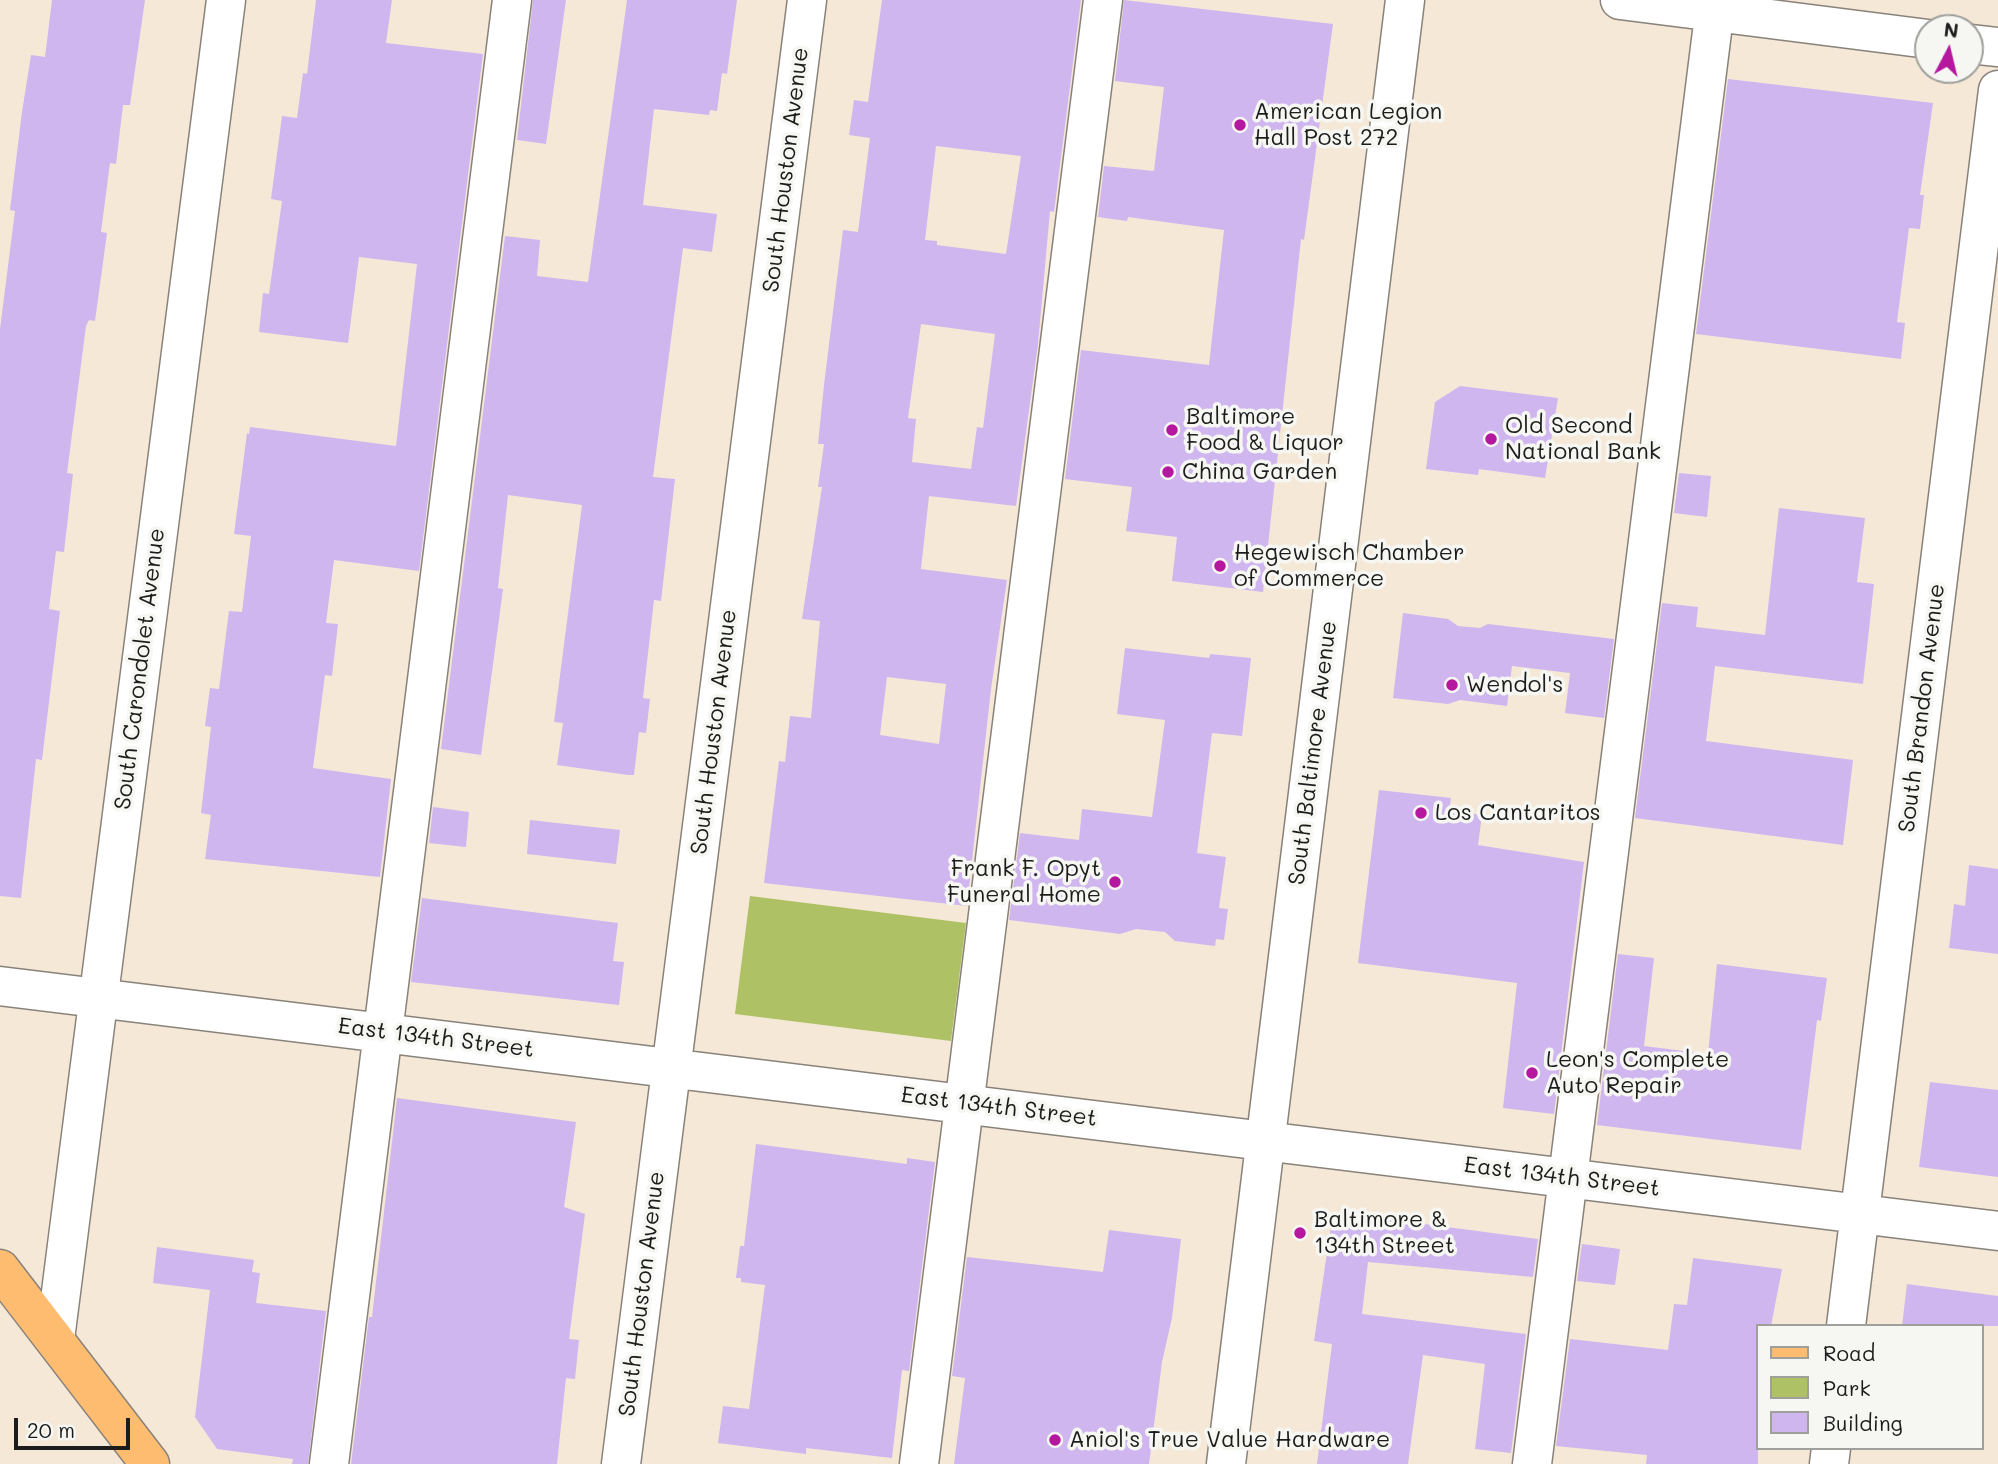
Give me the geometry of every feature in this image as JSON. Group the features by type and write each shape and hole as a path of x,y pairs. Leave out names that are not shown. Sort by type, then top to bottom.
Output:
{"main road":[{"path":"0,1269 150,1464"}],"street":[{"name":"South Carondolet Avenue","path":"55,1339 226,0"},
{"path":"329,1464 512,0"},
{"name":"South Houston Avenue","path":"621,1464 807,0"},
{"path":"919,1464 1103,0"},
{"name":"South Baltimore Avenue","path":"1226,1464 1405,0"},
{"path":"1620,0 1716,6 1914,37"},
{"path":"1532,1464 1716,6"},
{"name":"South Brandon Avenue","path":"1846,1324 1998,90"},
{"name":"East 134th Street","path":"0,986 672,1066 1998,1231"}],"green space":[{"path":"750,896 966,923 951,1041 735,1014"}],"building":[{"path":"52,0 145,0 130,105 123,105 116,164 110,163 101,232 107,233 95,321 89,320 86,326 67,473 73,474 64,552 56,551 49,609 60,611 42,760 36,759 21,898 0,896 0,329 15,211 10,210 31,55 45,57"},
{"path":"316,0 392,0 386,43 483,54 419,571 334,560 326,623 338,624 332,676 325,675 313,768 391,779 380,877 205,859 211,815 201,813 211,727 205,726 210,688 219,689 229,611 242,612 251,536 234,534 250,427 396,446 417,264 359,257 348,343 259,332 263,293 269,294 282,201 271,199 282,116 297,118 303,73 307,74"},
{"path":"533,0 566,0 546,144 517,140"},
{"path":"627,0 737,0 727,74 722,73 717,111 710,110 709,115 654,109 643,205 717,214 712,252 683,248 653,477 675,479 661,601 654,600 643,698 650,699 646,733 639,732 634,775 557,765 563,723 554,722 582,505 508,495 498,588 503,589 481,755 441,749 505,236 540,240 537,276 588,282"},
{"path":"882,0 1081,0 1054,212 1050,211 1038,344 1016,506 929,496 921,569 1007,580 991,689 967,906 764,883 779,761 785,762 790,716 811,718 820,621 802,619 822,487 818,487 824,444 818,444 843,230 858,232 870,138 849,135 854,100 868,102","holes":["936,146 1021,156 1006,254 937,245 937,241 925,240","921,324 995,334 983,428 977,427 971,469 912,462 916,419 908,418","887,677 946,684 939,744 880,735"]},
{"path":"1124,0 1333,24 1304,240 1301,239 1263,592 1172,581 1177,537 1126,531 1132,487 1065,479 1081,350 1209,365 1224,230 1128,217 1127,221 1098,217 1104,166 1154,171 1164,87 1115,81"},
{"path":"1728,79 1933,103 1920,195 1924,195 1920,229 1909,228 1897,322 1905,323 1901,359 1696,334"},
{"name":"Old Second National Bank","path":"1460,386 1558,398 1545,478 1479,469 1478,475 1426,469 1435,402"},
{"path":"1679,473 1711,476 1707,517 1674,513"},
{"path":"1779,508 1865,518 1857,582 1874,584 1863,684 1715,666 1706,741 1853,760 1843,845 1635,818 1662,603 1698,607 1696,627 1765,635"},
{"path":"1403,613 1448,619 1458,626 1480,628 1488,624 1614,639 1604,718 1565,713 1570,673 1512,666 1507,706 1460,700 1448,704 1393,698"},
{"path":"1125,648 1209,658 1210,654 1251,658 1242,736 1212,733 1197,853 1226,857 1219,908 1228,909 1224,940 1216,939 1215,946 1175,941 1165,932 1136,929 1120,934 1009,920 1020,833 1079,840 1082,809 1152,817 1165,720 1117,714"},
{"path":"1379,790 1451,798 1449,811 1482,815 1478,845 1584,862 1554,1114 1503,1108 1517,983 1358,963"},
{"path":"433,807 469,812 466,847 429,843"},
{"path":"530,820 620,830 616,864 527,854"},
{"path":"1969,865 1998,869 1998,954 1949,948 1954,904 1965,906"},
{"path":"422,898 618,923 613,961 624,962 619,1005 411,982"},
{"path":"1618,954 1654,958 1644,1046 1708,1054 1717,964 1827,978 1821,1021 1817,1020 1801,1150 1597,1125"},
{"path":"1930,1082 1998,1090 1998,1177 1919,1167"},
{"path":"397,1098 576,1122 564,1207 585,1214 569,1339 579,1340 575,1379 566,1378 557,1464 351,1464 369,1317 372,1317"},
{"path":"756,1144 907,1164 907,1158 935,1162 909,1371 902,1370 892,1458 806,1448 806,1454 718,1443 723,1406 749,1409 765,1285 741,1282 741,1278 736,1278 740,1246 744,1246"},
{"path":"1333,1212 1538,1239 1533,1277 1368,1262 1362,1314 1526,1334 1511,1453 1475,1449 1485,1364 1423,1355 1408,1464 1317,1464 1332,1344 1314,1341"},
{"path":"1109,1230 1181,1239 1172,1318 1162,1362 1149,1464 954,1464 965,1378 952,1376 967,1257 1103,1272"},
{"path":"1582,1244 1620,1249 1615,1285 1577,1281"},
{"path":"157,1247 254,1260 252,1272 260,1273 256,1303 326,1311 308,1464 292,1464 293,1459 217,1449 195,1417 210,1290 153,1283"},
{"path":"1693,1258 1782,1269 1771,1324 1756,1324 1758,1464 1646,1464 1647,1455 1556,1446 1570,1339 1668,1350 1674,1304 1687,1305"},
{"path":"1907,1284 1998,1296 1998,1326 1902,1324"}],"place":[{"name":"American Legion Hall Post 272","path":"1240,125"},
{"name":"Baltimore Food & Liquor","path":"1172,430"},
{"name":"Old Second National Bank","path":"1491,439"},
{"name":"China Garden","path":"1168,472"},
{"name":"Hegewisch Chamber of Commerce","path":"1220,566"},
{"name":"Wendol's","path":"1452,685"},
{"name":"Los Cantaritos","path":"1421,813"},
{"name":"Frank F. Opyt Funeral Home","path":"1115,882"},
{"name":"Leon's Complete Auto Repair","path":"1532,1073"},
{"name":"Baltimore & 134th Street","path":"1300,1233"},
{"name":"Aniol's True Value Hardware","path":"1055,1440"}]}
